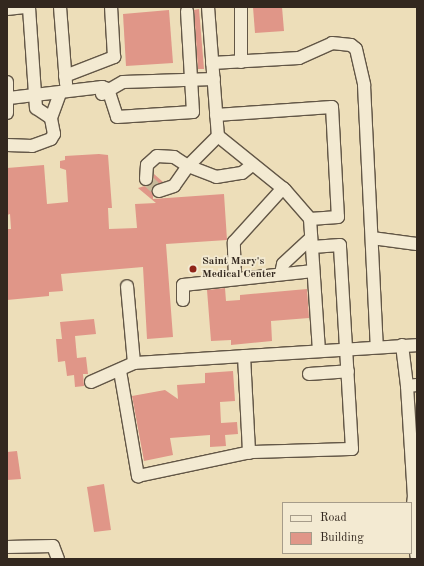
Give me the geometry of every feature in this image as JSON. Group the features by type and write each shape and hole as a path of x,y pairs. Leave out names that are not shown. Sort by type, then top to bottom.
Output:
{"lane":[{"path":"7,8 25,7"},
{"path":"7,145 32,146 51,139 54,128 51,118 36,108 29,7"},
{"path":"51,118 63,93 65,76 60,7"},
{"path":"65,76 114,57 111,7"},
{"path":"208,7 218,136 252,165 283,188 310,219 319,351"},
{"path":"241,7 241,62"},
{"path":"108,89 117,117 193,112 187,11"},
{"path":"212,63 299,58 332,43 351,45 356,50 363,70 377,347"},
{"path":"9,98 108,89 123,82 192,81 214,79"},
{"path":"7,82 9,98 7,113"},
{"path":"216,115 332,107 338,217 310,219"},
{"path":"159,192 174,186 188,166 218,136"},
{"path":"146,179 147,165 157,156 174,157 188,166 216,177 242,173 252,165"},
{"path":"235,278 234,242 283,188"},
{"path":"372,238 417,244"},
{"path":"120,371 138,476 249,453 352,449 340,245 312,242 283,264 281,274"},
{"path":"183,300 183,285 235,278 314,271"},
{"path":"127,286 134,362"},
{"path":"402,345 412,386 414,558"},
{"path":"91,382 120,371 134,362 417,345"},
{"path":"244,356 249,453"},
{"path":"309,374 348,371"},
{"path":"7,547 53,546 58,559"}],"building":[{"path":"253,7 282,7 284,31 255,33"},
{"path":"199,9 204,69 198,69 194,10"},
{"path":"169,10 173,63 126,66 123,14"},
{"path":"99,154 108,155 112,208 108,208 109,229 137,228 135,204 156,203 138,188 152,184 154,174 163,182 153,186 153,199 224,194 227,240 166,244 173,337 147,339 143,267 61,274 63,291 49,292 49,296 7,300 7,229 11,229 10,214 7,215 7,168 44,165 47,204 68,202 66,170 60,168 60,161 65,160 65,156"},
{"path":"225,288 226,301 240,300 240,295 307,289 309,318 271,321 272,341 231,345 231,340 211,341 207,290"},
{"path":"94,319 96,334 75,336 77,358 86,357 88,374 83,374 84,386 75,387 74,375 67,376 65,361 58,362 56,339 62,339 60,322"},
{"path":"233,371 235,401 220,402 221,423 237,422 238,434 225,435 226,446 210,447 210,435 170,438 173,455 144,461 132,396 165,390 178,399 177,385 205,383 205,373"},
{"path":"17,451 21,479 7,480 7,452"},
{"path":"104,484 111,530 94,532 87,487"}],"tunnel":[{"path":"146,179 159,191"}],"place":[{"name":"Saint Mary's Medical Center","path":"193,269"}]}
